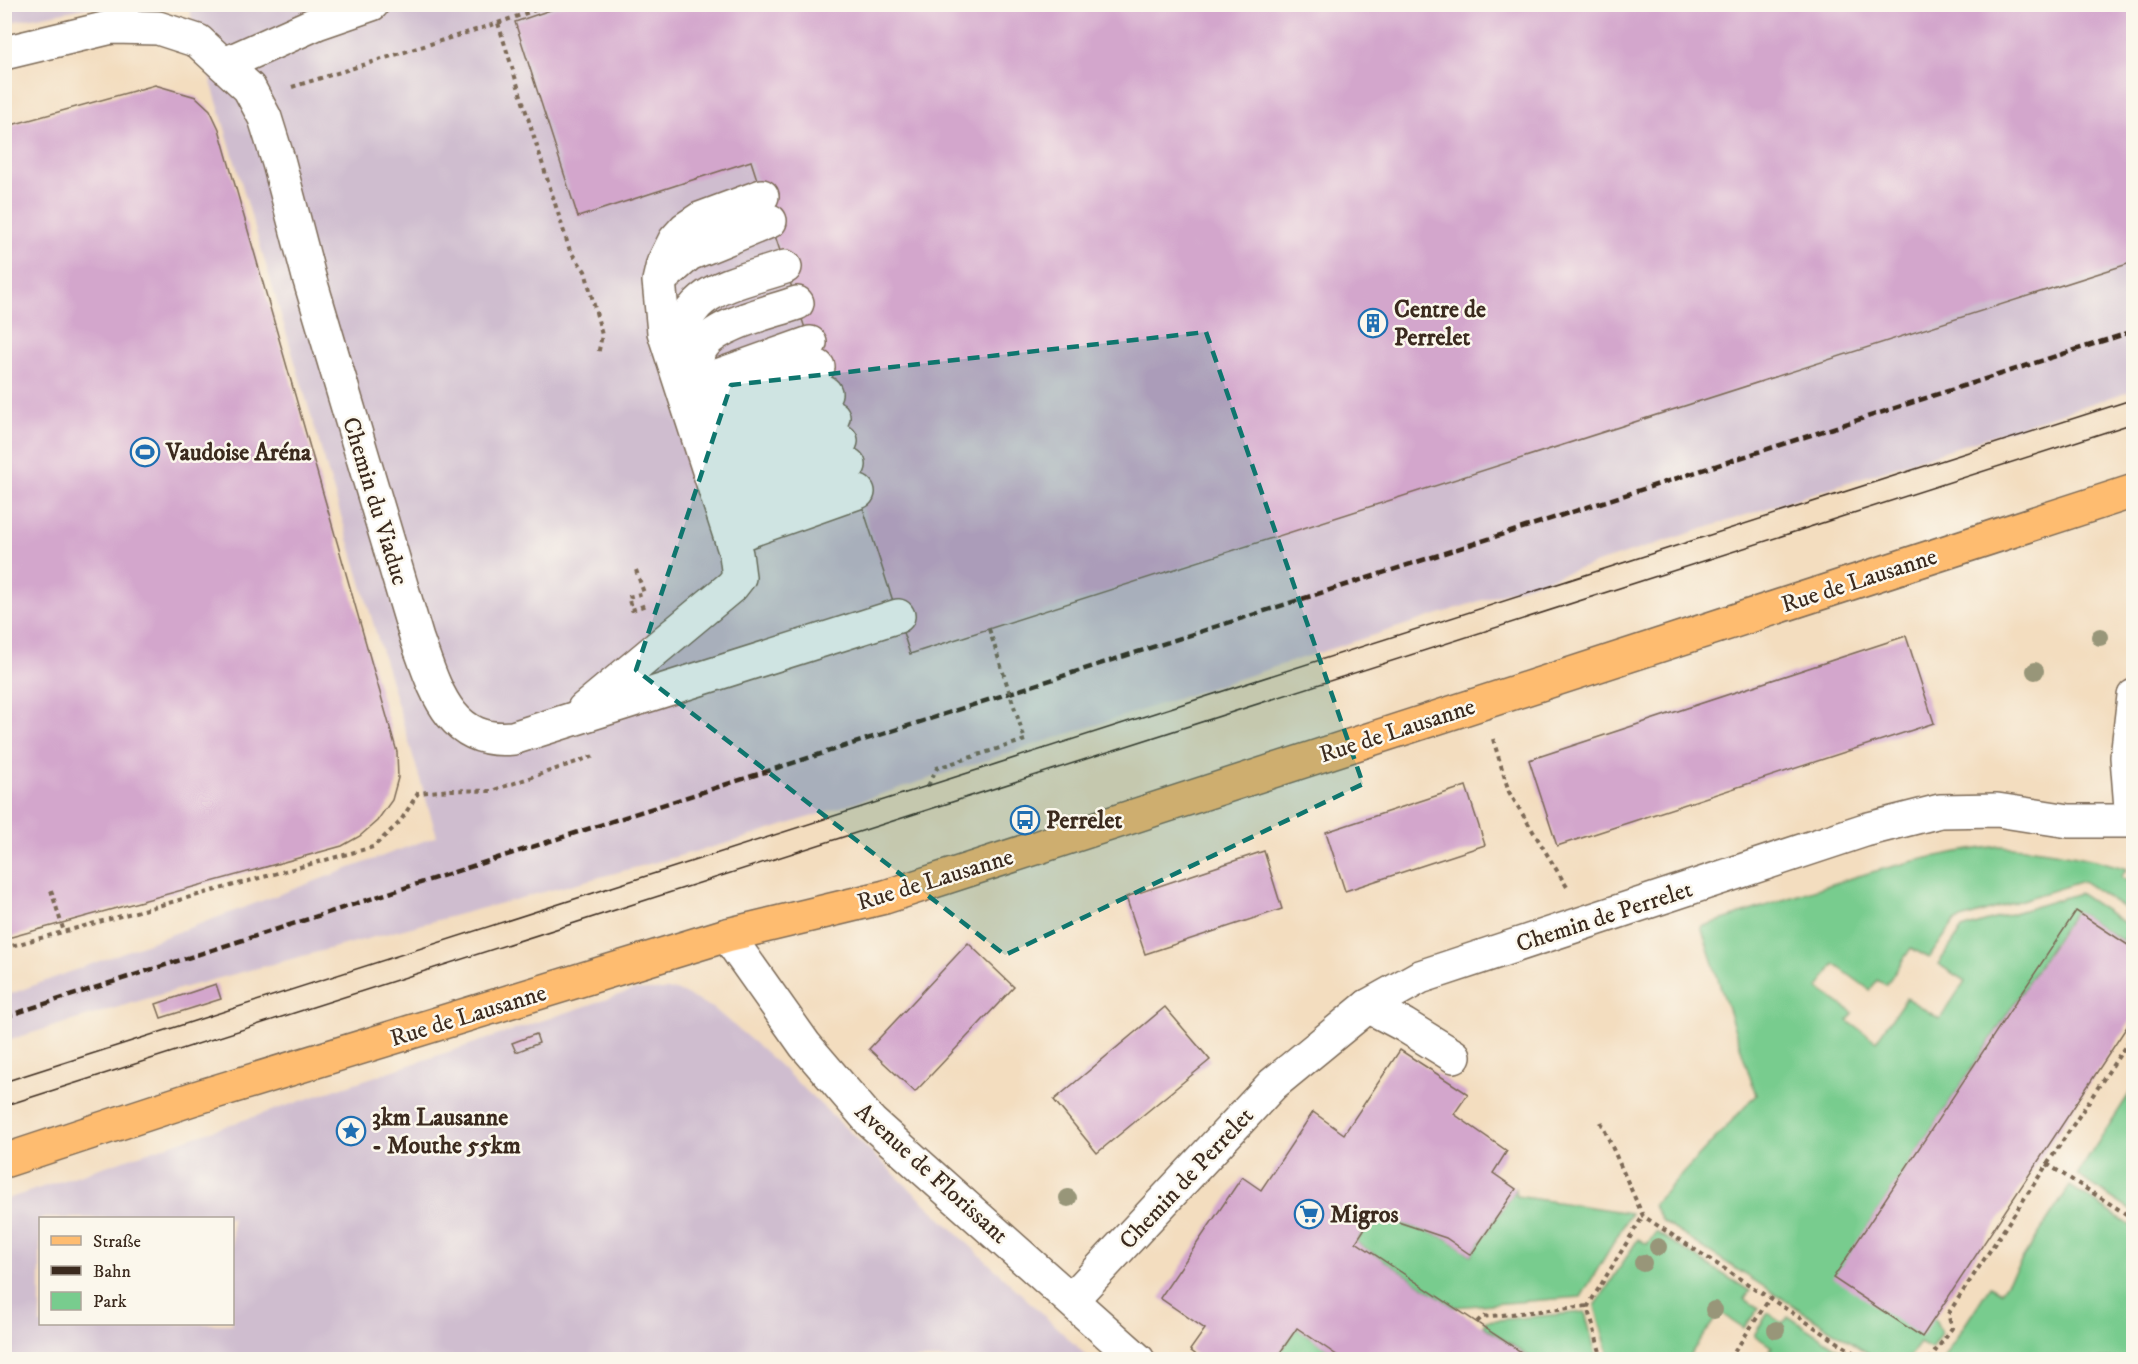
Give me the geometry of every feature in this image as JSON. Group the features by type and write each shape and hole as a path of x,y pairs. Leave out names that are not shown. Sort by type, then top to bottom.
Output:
{"main road":[{"name":"Rue de Lausanne","path":"4,1161 192,1099 727,935 885,897 2133,491"}],"street":[{"path":"225,64 316,23 372,4"},
{"name":"Chemin du Viaduc","path":"4,53 112,27 158,28 198,41 249,88 265,118 279,163 309,277 417,639 439,697 459,723 471,732 498,740 513,738 898,616"},
{"path":"569,721 732,586 739,577 740,565 674,363 661,315 659,281 675,240 685,229 700,219 774,233 685,282 678,290 675,301 674,363"},
{"path":"714,485 695,362 704,344 723,329 797,303"},
{"path":"714,485 704,401 720,375 833,417"},
{"path":"714,485 722,438 737,420 833,417"},
{"path":"714,485 742,481 833,417"},
{"path":"714,485 833,417"},
{"name":"Chemin de Perrelet","path":"1072,1299 1273,1084 1368,1006 1419,977 1865,830 1940,811 1997,810 2069,820 2132,821 2127,757 2133,696"},
{"name":"Avenue de Florissant","path":"727,935 805,1045 871,1122 1138,1359"},
{"path":"1368,1006 1454,1056"}],"path":[{"path":"255,99 549,5"},
{"path":"498,23 570,251 585,271 602,335 598,355"},
{"path":"636,570 644,592 628,597 632,610 649,604"},
{"path":"928,786 938,768 1025,740 989,629"},
{"path":"1492,735 1509,792 1570,893"},
{"path":"4,948 374,847 400,822 418,793"},
{"path":"51,890 64,932"},
{"path":"1929,1359 1952,1328 1948,1314 2133,1033"},
{"path":"1601,1122 1642,1216 1865,1359"},
{"path":"2048,1164 2133,1220"},
{"path":"1602,1359 1588,1306 1642,1216"},
{"path":"1734,1359 1733,1354 1770,1298"},
{"path":"1477,1322 1482,1317 1588,1306"}],"highlighted area":[{"path":"1206,332 1363,784 1005,955 636,670 731,385"}],"shaded area":[{"path":"5,4 102,4 102,5 5,23"},
{"path":"188,5 2133,5 2133,390 739,840 186,987 5,1041 5,996 437,836"},
{"path":"634,990 676,990 713,1008 764,1051 1090,1359 5,1359 4,1200"}],"green space":[{"path":"2000,846 2064,853 2127,869 2121,877 2133,885 2133,914 2083,881 1955,921 1929,958 1911,948 1886,985 1877,980 1870,990 1834,964 1818,988 1853,1013 1848,1021 1876,1041 1906,998 1940,1019 1965,981 1938,964 1962,929 2079,893 2132,928 2123,941 2075,911 1834,1278 1934,1318 1941,1333 1931,1349 1920,1343 1908,1359 1877,1359 1663,1222 1653,1205 1756,1095 1701,927 1886,868 1962,851"},
{"path":"2133,1088 2134,1212 2077,1175"},
{"path":"2070,1186 2133,1227 2133,1359 1947,1360 1944,1357 1990,1286 2001,1292"},
{"path":"1516,1189 1516,1196 1631,1213 1581,1297 1454,1307 1356,1242 1374,1214 1446,1238 1471,1255"},
{"path":"1656,1232 1750,1291 1744,1299 1759,1308 1744,1328 1720,1312 1687,1359 1610,1359 1595,1306 1638,1239 1647,1244"},
{"path":"1585,1312 1597,1359 1533,1359 1483,1326 1486,1321"},
{"path":"1768,1313 1783,1323 1788,1316 1853,1359 1763,1359 1772,1347 1754,1335"},
{"path":"1297,1328 1344,1359 1275,1360"}],"building":[{"name":"Centre de Perrelet","path":"568,4 2134,4 2134,262 910,654 751,161 578,217 515,22"},
{"name":"Vaudoise Aréna","path":"155,85 196,97 210,110 219,129 397,752 398,778 392,800 377,821 360,836 342,846 4,939 4,127"},
{"path":"1906,636 1934,723 1557,846 1529,760"},
{"path":"1466,786 1485,845 1345,891 1326,832"},
{"path":"1264,851 1282,909 1145,954 1126,897"},
{"path":"2076,911 2134,949 2134,1016 1922,1337 1833,1278"},
{"path":"968,943 1014,987 915,1092 869,1049"},
{"path":"216,984 221,999 161,1018 156,1004"},
{"path":"1165,1007 1210,1060 1097,1153 1054,1100"},
{"path":"536,1034 539,1043 516,1052 512,1043"},
{"path":"1400,1050 1468,1094 1454,1114 1507,1151 1493,1173 1516,1189 1471,1255 1446,1238 1374,1214 1356,1242 1533,1360 1344,1360 1297,1328 1275,1360 1203,1360 1190,1350 1205,1329 1160,1298 1242,1177 1261,1190 1313,1112 1344,1134"}],"tram line":[{"path":"4,1082 2134,399"},
{"path":"4,1106 2134,423"}],"railway":[{"path":"4,1017 2134,331"}],"place":[{"name":"Centre de Perrelet","path":"1373,323"},
{"name":"Vaudoise Aréna","path":"145,452"},
{"name":"Perrelet","path":"1025,820"},
{"name":"3km Lausanne - Mouthe 55km","path":"351,1131"},
{"name":"Migros","path":"1309,1214"}]}
